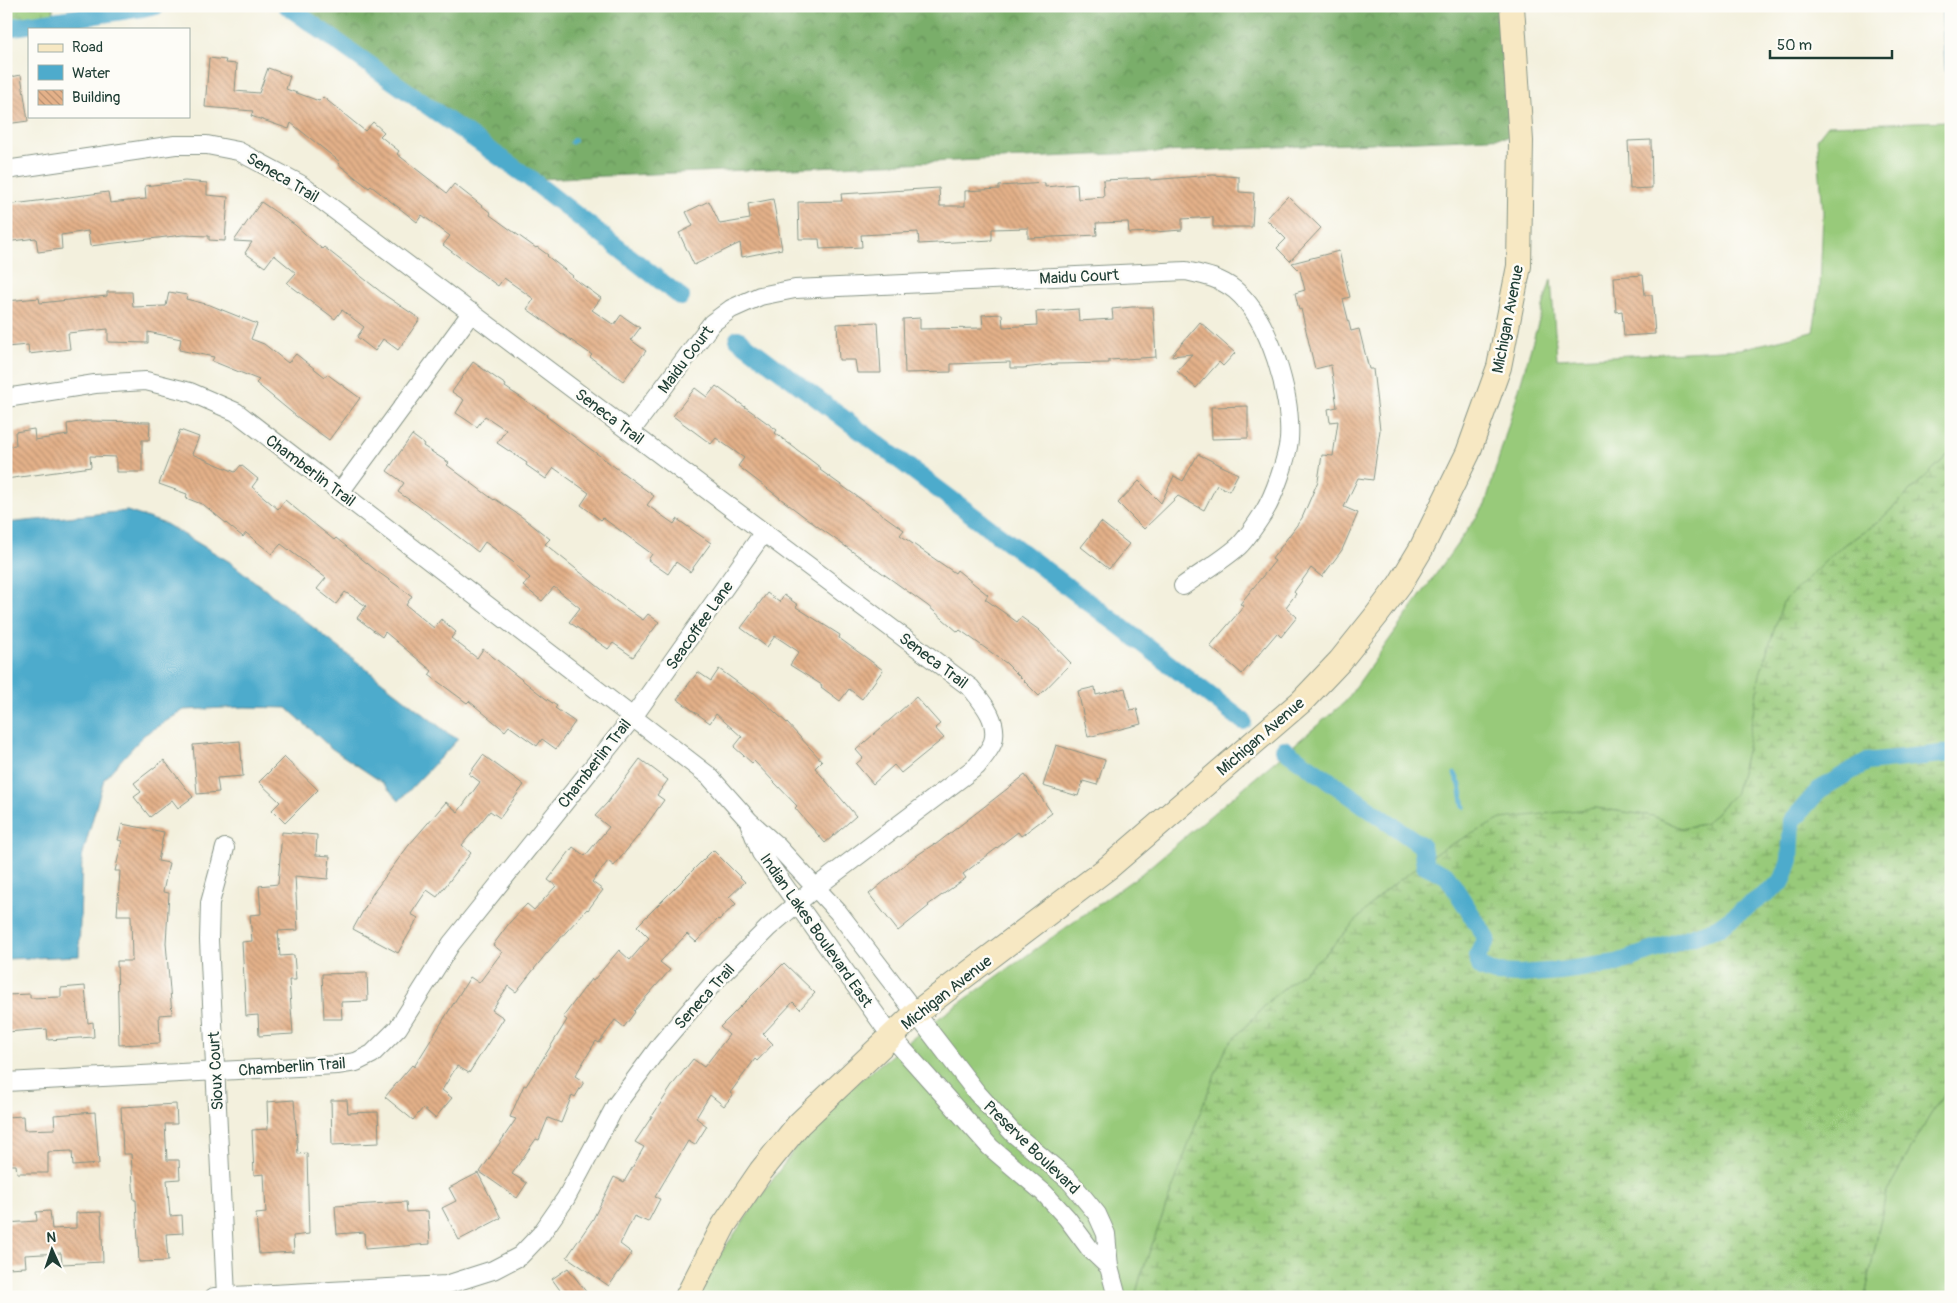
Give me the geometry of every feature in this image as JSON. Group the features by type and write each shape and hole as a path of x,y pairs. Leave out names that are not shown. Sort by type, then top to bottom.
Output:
{"street":[{"name":"Michigan Avenue","path":"687,1297 724,1225 761,1171 800,1124 916,1013 1109,867 1302,701 1340,661 1400,584 1421,549 1468,453 1499,367 1519,266 1521,141 1512,6"},
{"name":"Seneca Trail","path":"6,170 175,146 208,145 238,151 300,184 971,688 987,708 995,727 993,744 977,766 815,888 716,980 662,1043 616,1105 566,1198 541,1234 520,1256 493,1270 446,1285 214,1297"},
{"name":"Maidu Court","path":"630,432 712,323 731,309 760,296 795,289 1186,271 1214,277 1235,290 1253,308 1271,341 1288,407 1288,441 1278,480 1265,511 1240,545 1183,586"},
{"path":"340,492 472,312"},
{"name":"Chamberlin Trail","path":"6,398 95,384 146,381 190,392 236,412 633,717 451,944 398,1028 372,1054 356,1062 337,1065 6,1082"},
{"name":"Seacoffee Lane","path":"633,717 764,532"},
{"name":"Indian Lakes Boulevard East","path":"633,717 709,776 749,822 778,847 838,912 916,1013"},
{"name":"Indian Lakes Boulevard East","path":"749,822 761,853 891,1036"},
{"name":"Sioux Court","path":"225,848 210,903 209,940 226,1296"},
{"name":"Preserve Boulevard","path":"916,1013 977,1093 1013,1133 1069,1180 1097,1214 1106,1234 1109,1266 1117,1297"},
{"name":"Preserve Boulevard","path":"891,1036 990,1147 1044,1193 1067,1218 1090,1249 1109,1266"}],"green space":[{"path":"6,6 53,6 54,21 56,21 6,33"},
{"path":"285,6 1503,6 1512,137 536,179"},
{"path":"1948,121 1951,156 1951,452 1877,523 1837,550 1747,748 1736,792 1705,824 1681,828 1653,816 1595,808 1442,849 1382,893 1325,954 1273,997 1227,1046 1141,1275 1135,1297 697,1297 711,1267 810,1127 845,1092 932,1023 1141,874 1345,702 1485,505 1551,279 1557,359 1741,349 1813,332 1820,288 1823,212 1817,139 1828,125"},
{"path":"1951,452 1951,1084 1929,1117 1886,1193 1865,1297 1135,1297 1141,1275 1205,1099 1227,1046 1273,997 1325,954 1382,893 1442,849 1501,819 1595,808 1653,816 1681,828 1705,824 1736,792 1747,748 1760,674 1783,602 1837,550 1877,523"},
{"path":"1951,1084 1951,1297 1865,1297 1886,1193 1929,1117"}],"water":[{"path":"1941,6 1951,6 1951,156"},
{"path":"127,511 166,524 230,562 449,734 458,739 399,801 383,783 331,748 287,708 245,707 184,710 144,735 104,779 82,857 79,956 6,959 6,523"}],"building":[{"path":"209,58 226,60 225,63 237,64 235,91 259,93 268,68 290,76 286,89 319,101 323,97 365,131 373,122 384,132 380,136 399,151 397,154 447,193 454,184 491,213 490,215 548,255 572,277 601,298 592,310 614,325 621,315 640,328 631,340 646,351 623,381 590,357 592,355 527,309 534,299 504,278 498,286 443,245 450,236 422,215 417,222 371,186 369,188 291,123 289,129 251,116 253,111 205,107"},
{"path":"21,75 28,121 6,124 6,78"},
{"path":"1651,140 1652,188 1630,189 1628,141"},
{"path":"1213,175 1239,177 1239,192 1254,193 1252,227 1213,227 1213,217 1182,219 1182,230 1155,232 1129,233 1128,222 1096,223 1097,235 1028,238 1028,228 992,229 992,240 919,244 918,232 861,235 862,247 820,249 819,239 799,239 798,202 842,201 841,194 939,188 940,206 965,206 965,191 999,189 999,186 1045,183 1045,187 1077,184 1078,199 1104,197 1103,180 1150,178 1150,180"},
{"path":"185,181 207,183 207,195 228,197 225,241 209,240 209,236 183,235 90,246 88,231 61,235 62,249 38,252 36,238 6,242 6,205 108,192 110,203 146,199 145,186"},
{"path":"1288,196 1321,228 1290,261 1277,248 1286,239 1266,219"},
{"path":"773,199 782,249 742,257 740,243 694,265 679,233 693,226 686,212 709,201 720,224 750,219 748,204"},
{"path":"261,202 295,225 322,249 324,247 386,296 420,319 398,350 383,339 375,351 357,337 364,327 342,310 335,319 287,283 296,273 274,255 265,267 245,253 252,242 234,241"},
{"path":"1339,251 1350,297 1343,299 1351,331 1359,329 1369,369 1373,369 1380,430 1373,480 1358,478 1344,507 1358,513 1342,550 1322,577 1311,568 1294,592 1296,594 1286,607 1297,617 1281,637 1277,633 1242,674 1210,646 1244,606 1240,604 1275,561 1272,559 1302,518 1318,481 1322,455 1333,456 1338,421 1330,422 1328,409 1337,407 1331,365 1315,369 1301,309 1299,310 1295,293 1305,290 1300,271 1292,263"},
{"path":"1643,275 1645,295 1652,295 1655,334 1624,336 1622,311 1616,312 1614,277"},
{"path":"107,292 132,292 133,307 166,306 169,292 187,295 186,299 210,305 257,324 251,339 264,344 288,363 296,354 325,377 327,374 360,398 329,440 256,383 259,380 212,361 214,357 179,350 181,339 148,332 148,343 108,342 108,329 68,333 70,349 29,354 28,345 6,347 6,301 39,298 40,303 107,296"},
{"path":"1153,307 1156,357 1109,360 1109,363 1057,364 1023,368 1010,368 1010,362 951,364 951,372 905,373 903,319 920,318 920,329 983,328 982,315 1002,314 1003,327 1037,325 1036,312 1078,309 1079,321 1113,319 1112,309"},
{"path":"878,322 881,373 857,373 855,360 839,360 837,324"},
{"path":"1200,322 1235,353 1223,366 1219,362 1196,388 1177,371 1192,354 1171,356"},
{"path":"473,362 654,496 647,505 674,524 677,519 711,543 690,572 676,562 668,574 648,560 652,554 603,518 601,520 581,505 589,493 554,468 546,479 526,465 527,463 497,443 506,430 485,416 477,427 456,413 464,400 452,392"},
{"path":"716,386 777,430 775,433 821,468 820,470 904,530 900,535 955,573 957,570 988,595 985,599 1017,622 1021,617 1039,630 1071,663 1039,696 1006,663 960,630 958,632 928,606 806,518 738,466 744,458 716,438 711,444 673,416 695,388 707,397"},
{"path":"1248,406 1248,438 1212,439 1211,407"},
{"path":"86,421 150,422 149,440 142,440 142,472 116,472 116,457 90,456 91,467 6,479 6,446 16,445 15,432 34,429 35,440 68,435 67,424"},
{"path":"180,430 199,437 192,454 235,472 241,465 258,479 252,487 278,509 285,500 334,540 336,538 378,572 412,596 406,605 434,628 441,619 456,632 451,638 477,658 483,649 557,706 555,708 575,722 556,749 542,739 537,746 509,726 505,731 469,701 467,703 429,675 432,671 385,632 382,637 357,618 366,606 345,592 336,604 317,589 326,578 281,544 272,554 246,533 243,537 204,505 186,498 187,494 159,484"},
{"path":"412,435 424,444 423,446 449,463 447,465 494,500 522,517 550,539 545,544 616,601 643,620 648,614 659,622 633,657 613,643 608,649 569,622 580,608 554,587 542,601 523,586 530,578 513,562 485,542 478,552 398,492 404,483 387,471"},
{"path":"1198,454 1238,474 1229,491 1217,485 1204,510 1178,496 1144,529 1118,503 1139,481 1161,503 1174,476 1183,481"},
{"path":"1101,522 1129,544 1109,569 1081,547"},
{"path":"767,593 779,602 784,595 798,605 796,607 840,635 839,638 883,670 862,699 849,689 840,701 821,687 822,685 790,665 799,652 775,636 767,647 741,628"},
{"path":"719,669 753,692 787,723 822,761 815,768 856,816 825,843 795,808 797,806 754,761 752,763 734,747 742,737 716,714 710,723 677,699 698,672 711,681"},
{"path":"1095,687 1096,695 1125,688 1130,710 1137,709 1141,724 1088,737 1078,691"},
{"path":"916,697 940,724 935,728 944,738 901,773 894,765 873,784 856,764 863,758 856,750"},
{"path":"240,741 243,776 217,778 219,792 197,794 193,745"},
{"path":"1056,745 1105,760 1097,785 1083,781 1078,796 1043,786"},
{"path":"483,755 524,785 500,818 490,811 462,845 471,853 437,897 427,890 411,914 418,918 398,953 353,929 373,893 409,845 446,802 458,812 480,782 469,774"},
{"path":"284,757 318,790 285,823 272,810 280,802 259,782"},
{"path":"640,759 668,780 657,795 664,800 614,866 608,861 592,882 603,890 588,910 546,954 516,992 508,986 492,1010 504,1018 469,1073 457,1066 442,1090 452,1098 435,1118 423,1108 413,1120 385,1097 412,1065 414,1067 470,977 479,983 502,952 493,945 510,922 527,904 534,910 556,886 548,880 573,847 585,856 609,827 595,816"},
{"path":"164,760 193,797 178,808 172,800 150,817 134,797 141,792 134,783"},
{"path":"1025,775 1052,813 1021,836 1018,832 963,874 966,878 928,905 898,931 869,894 913,858 935,845"},
{"path":"122,824 164,832 158,861 169,863 163,892 169,893 166,943 172,1014 159,1015 160,1043 119,1045 117,961 132,961 131,915 117,915 120,871 115,871 122,841 118,840"},
{"path":"282,832 317,835 316,855 330,856 328,879 295,876 298,930 278,931 280,956 294,955 296,980 289,980 293,1034 259,1036 258,1015 246,1016 242,942 252,941 250,915 261,914 259,886 278,884"},
{"path":"713,850 745,882 729,897 736,904 718,919 696,942 687,934 660,962 670,970 634,1011 624,1027 615,1020 599,1043 596,1041 575,1076 584,1082 575,1097 572,1095 561,1123 548,1118 539,1140 536,1139 512,1174 527,1183 517,1198 480,1172 516,1119 510,1117 524,1085 526,1086 567,1020 563,1017 591,979 593,981 619,950 630,960 649,938 637,926"},
{"path":"784,963 815,993 800,1009 793,1002 763,1034 773,1044 757,1061 755,1059 730,1093 733,1095 724,1106 710,1095 696,1118 707,1126 695,1145 688,1141 655,1197 660,1199 648,1222 634,1216 620,1244 632,1253 609,1286 567,1257 593,1219 614,1177 624,1182 644,1147 635,1142 674,1083 693,1059 704,1067 729,1035 720,1027"},
{"path":"367,973 368,1001 341,1002 342,1019 324,1019 322,974"},
{"path":"85,986 88,1023 93,1022 94,1037 48,1040 47,1029 6,1032 6,995 30,994 30,998 61,997 61,988"},
{"path":"294,1100 298,1154 307,1153 309,1234 293,1236 294,1252 259,1254 256,1214 266,1213 264,1174 254,1175 252,1130 268,1129 267,1102"},
{"path":"331,1100 347,1100 348,1113 378,1112 379,1143 332,1145"},
{"path":"176,1104 177,1124 165,1124 167,1160 179,1160 180,1179 167,1180 170,1216 182,1215 183,1233 166,1234 168,1261 139,1262 136,1200 134,1200 131,1154 123,1154 121,1107"},
{"path":"95,1112 99,1164 73,1166 72,1151 48,1152 48,1173 17,1173 16,1165 6,1165 6,1117 23,1116 24,1130 55,1129 54,1115"},
{"path":"478,1173 501,1218 459,1240 442,1208 456,1201 449,1188"},
{"path":"406,1202 407,1212 428,1211 430,1244 365,1249 364,1232 337,1234 335,1206"},
{"path":"50,1211 52,1229 76,1228 76,1213 101,1212 103,1262 62,1264 61,1253 25,1255 26,1267 7,1268 6,1223 37,1221 36,1212"},
{"path":"568,1268 590,1297 565,1297 552,1279"}],"waterway":[{"path":"6,28 156,6"},
{"path":"287,6 529,178 681,297"},
{"path":"529,178 535,174"},
{"path":"738,339 1120,626 1243,721"},
{"path":"1007,542 1011,538"},
{"path":"1284,749 1422,846 1425,865 1447,876 1487,939 1477,956 1481,968 1495,973 1520,974 1560,971 1617,963 1717,928 1782,882 1790,860 1792,821 1819,790 1866,762 1951,753"},
{"path":"1455,774 1460,785 1464,807"}]}
